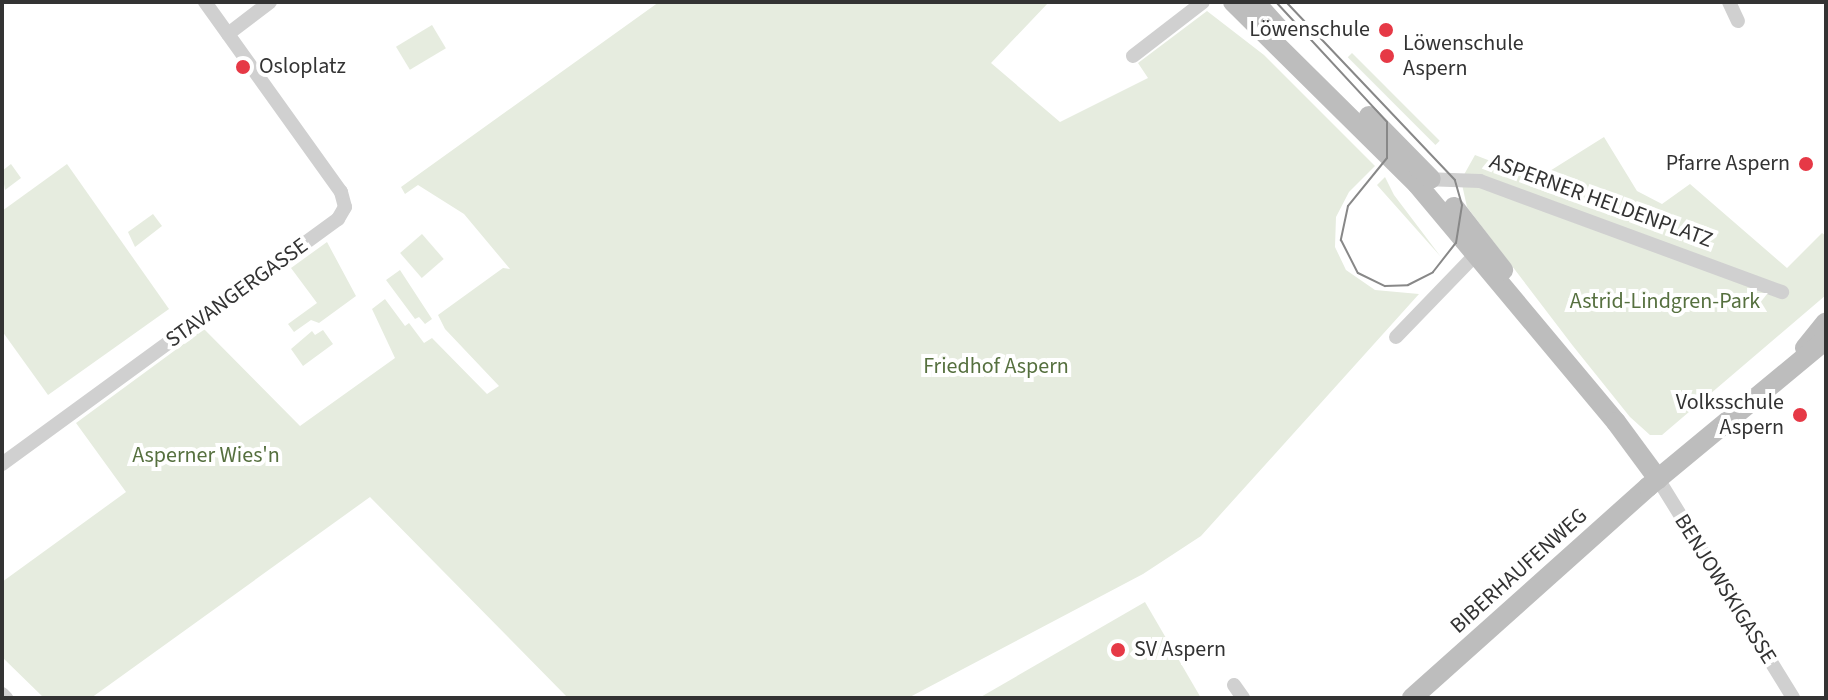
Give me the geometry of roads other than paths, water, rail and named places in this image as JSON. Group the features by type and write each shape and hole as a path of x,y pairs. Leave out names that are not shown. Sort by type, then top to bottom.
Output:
{"street":[{"path":"205,2 228,34 270,2"},
{"path":"1133,56 1203,2"},
{"path":"1233,2 1471,226 1480,250"},
{"path":"1255,2 1508,277 1518,307 1658,479 1802,355 1826,340"},
{"path":"1729,2 1738,21"},
{"name":"STAVANGERGASSE","path":"2,464 338,219 345,207 341,192 228,34"},
{"name":"ASPERNER HELDENPLATZ","path":"1422,180 1480,181 1782,292"},
{"path":"1396,337 1480,250"},
{"path":"1802,355 1811,335 1826,322"},
{"path":"1802,355 1826,353"},
{"name":"BIBERHAUFENWEG","path":"1412,698 1658,479"},
{"name":"BENJOWSKIGASSE","path":"1658,479 1793,698"},
{"path":"1234,685 1243,698"}],"tram line":[{"path":"1276,2 1387,122 1387,158 1348,206 1341,240 1358,273 1385,286 1408,285 1433,272 1456,243 1462,205 1455,180 1286,2"}],"place":[{"name":"Löwenschule","path":"1386,30"},
{"name":"Löwenschule Aspern","path":"1387,56"},
{"name":"Osloplatz","path":"243,67"},
{"name":"Pfarre Aspern","path":"1806,164"},
{"name":"Volksschule Aspern","path":"1800,415"},
{"name":"SV Aspern","path":"1118,650"}],"park label":[{"name":"Astrid-Lindgren-Park","path":"1665,302"},
{"name":"Friedhof Aspern","path":"996,367"},
{"name":"Asperner Wies'n","path":"206,456"}]}
